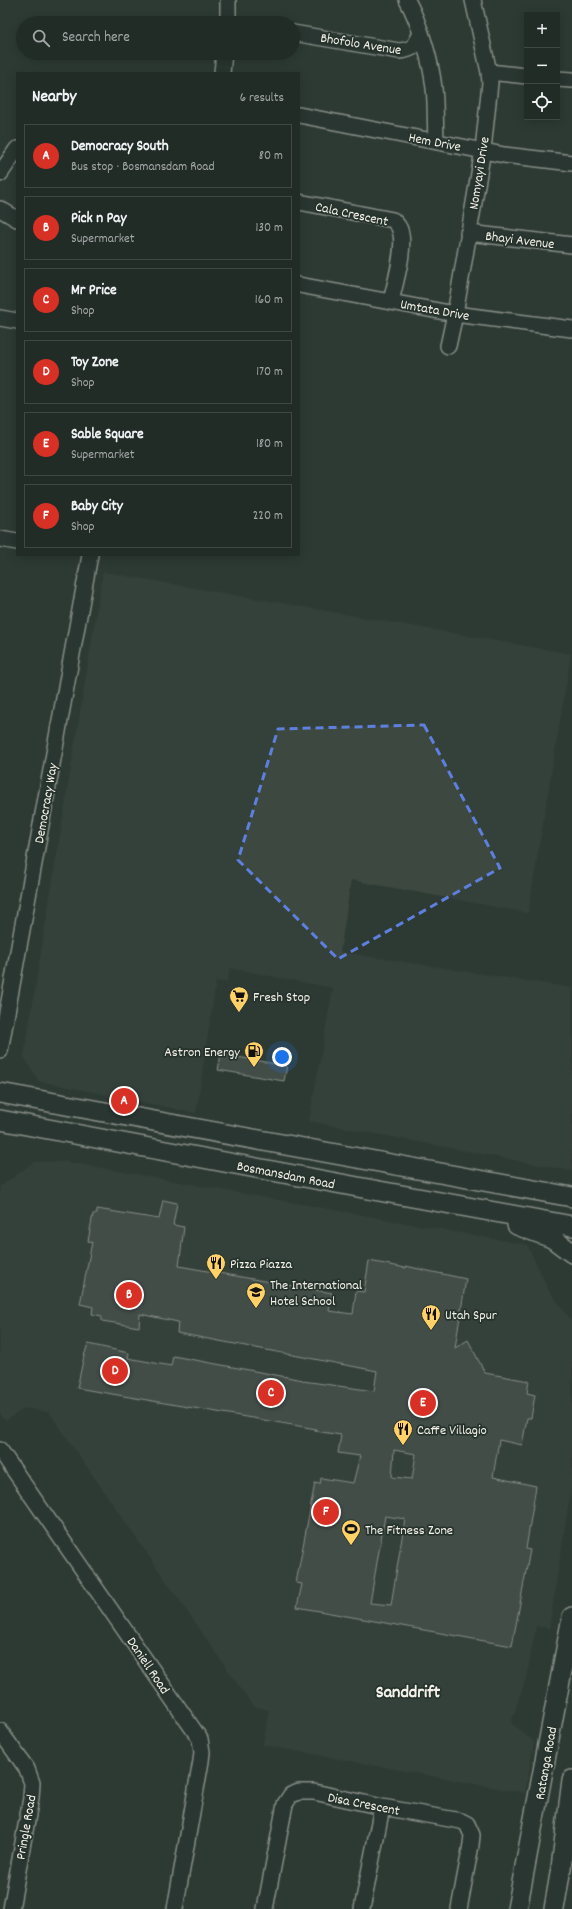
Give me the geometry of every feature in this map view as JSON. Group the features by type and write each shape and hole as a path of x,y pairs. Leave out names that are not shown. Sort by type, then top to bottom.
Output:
{"main road":[{"name":"Bosmansdam Road","path":"0,1093 572,1197"},
{"name":"Bosmansdam Road","path":"0,1120 572,1226"},
{"path":"463,1206 552,1238 572,1253"},
{"name":"Ratanga Road","path":"517,1909 572,1617"},
{"name":"Ratanga Road","path":"554,1909 561,1868 572,1780"}],"street":[{"path":"228,0 228,16"},
{"path":"407,0 412,10 432,70 436,140"},
{"name":"Nomyayi Drive","path":"448,346 455,314 482,150 490,83 489,72 473,0"},
{"name":"Bhofolo Avenue","path":"300,34 399,51 409,50 414,47 420,35"},
{"path":"222,72 223,60"},
{"path":"489,72 524,76"},
{"path":"560,79 572,80"},
{"name":"Hem Drive","path":"300,115 436,140 504,155 572,163"},
{"path":"0,174 16,151"},
{"name":"Cala Crescent","path":"300,202 393,220 398,225 401,236 400,262 391,301"},
{"path":"0,209 16,218"},
{"name":"Bhayi Avenue","path":"468,232 572,245"},
{"name":"Umtata Drive","path":"300,284 455,314 572,329"},
{"path":"0,318 16,321"},
{"path":"0,538 16,542"},
{"name":"Democracy Way","path":"0,1050 90,556"},
{"name":"Daniell Road","path":"0,1450 200,1739 202,1752 201,1762 175,1909"},
{"name":"Pringle Road","path":"0,1730 27,1769 32,1783 31,1798 11,1909"},
{"name":"Disa Crescent","path":"265,1909 285,1804 291,1795 299,1792 314,1792 382,1807 461,1820 467,1824 472,1836 459,1909"},
{"path":"362,1909 382,1807"}],"highlighted area":[{"path":"424,725 500,868 338,959 238,860 278,729"}],"shaded area":[{"path":"103,572 571,654 528,913 351,880 340,952 572,988 572,1171 309,1121 333,988 230,968 227,982 216,981 196,1113 39,1081 24,1057"},
{"path":"34,1162 68,1162 527,1245 548,1289 572,1322 572,1481 549,1628 536,1626 527,1674 511,1723 534,1742 525,1793 263,1745 269,1710 253,1706 49,1412 25,1408 5,1421 0,1413 0,1187"}],"building":[{"path":"221,1054 287,1066 284,1081 218,1070"},
{"path":"163,1200 177,1203 173,1225 184,1227 179,1266 332,1293 329,1311 353,1314 356,1291 364,1292 369,1261 406,1268 406,1266 466,1279 455,1348 468,1340 485,1373 529,1381 527,1393 535,1395 531,1418 527,1418 522,1445 499,1440 493,1477 536,1486 526,1549 530,1550 512,1646 297,1607 302,1584 296,1583 315,1483 320,1484 321,1478 353,1483 360,1456 338,1453 341,1435 315,1431 316,1429 77,1388 88,1344 129,1353 128,1358 171,1366 173,1356 303,1381 374,1391 377,1371 177,1333 178,1322 140,1314 139,1327 102,1321 102,1316 92,1314 93,1307 80,1304 92,1242 88,1241 93,1214 97,1214 97,1209 159,1219","holes":["394,1450 416,1454 412,1479 392,1477","385,1516 405,1519 391,1605 370,1603"]}],"place":[{"name":"Fresh Stop","path":"239,1013"},
{"name":"Astron Energy","path":"254,1068"},
{"name":"Democracy South","path":"124,1101"},
{"name":"Pizza Piazza","path":"216,1280"},
{"name":"Pick n Pay","path":"129,1295"},
{"name":"The International Hotel School","path":"256,1309"},
{"name":"Utah Spur","path":"431,1331"},
{"name":"Toy Zone","path":"115,1371"},
{"name":"Mr Price","path":"271,1393"},
{"name":"Sable Square","path":"423,1403"},
{"name":"Caffe Villagio","path":"403,1446"},
{"name":"Baby City","path":"326,1512"},
{"name":"The Fitness Zone","path":"351,1546"}],"district":[{"name":"Sanddrift","path":"408,1691"}]}
